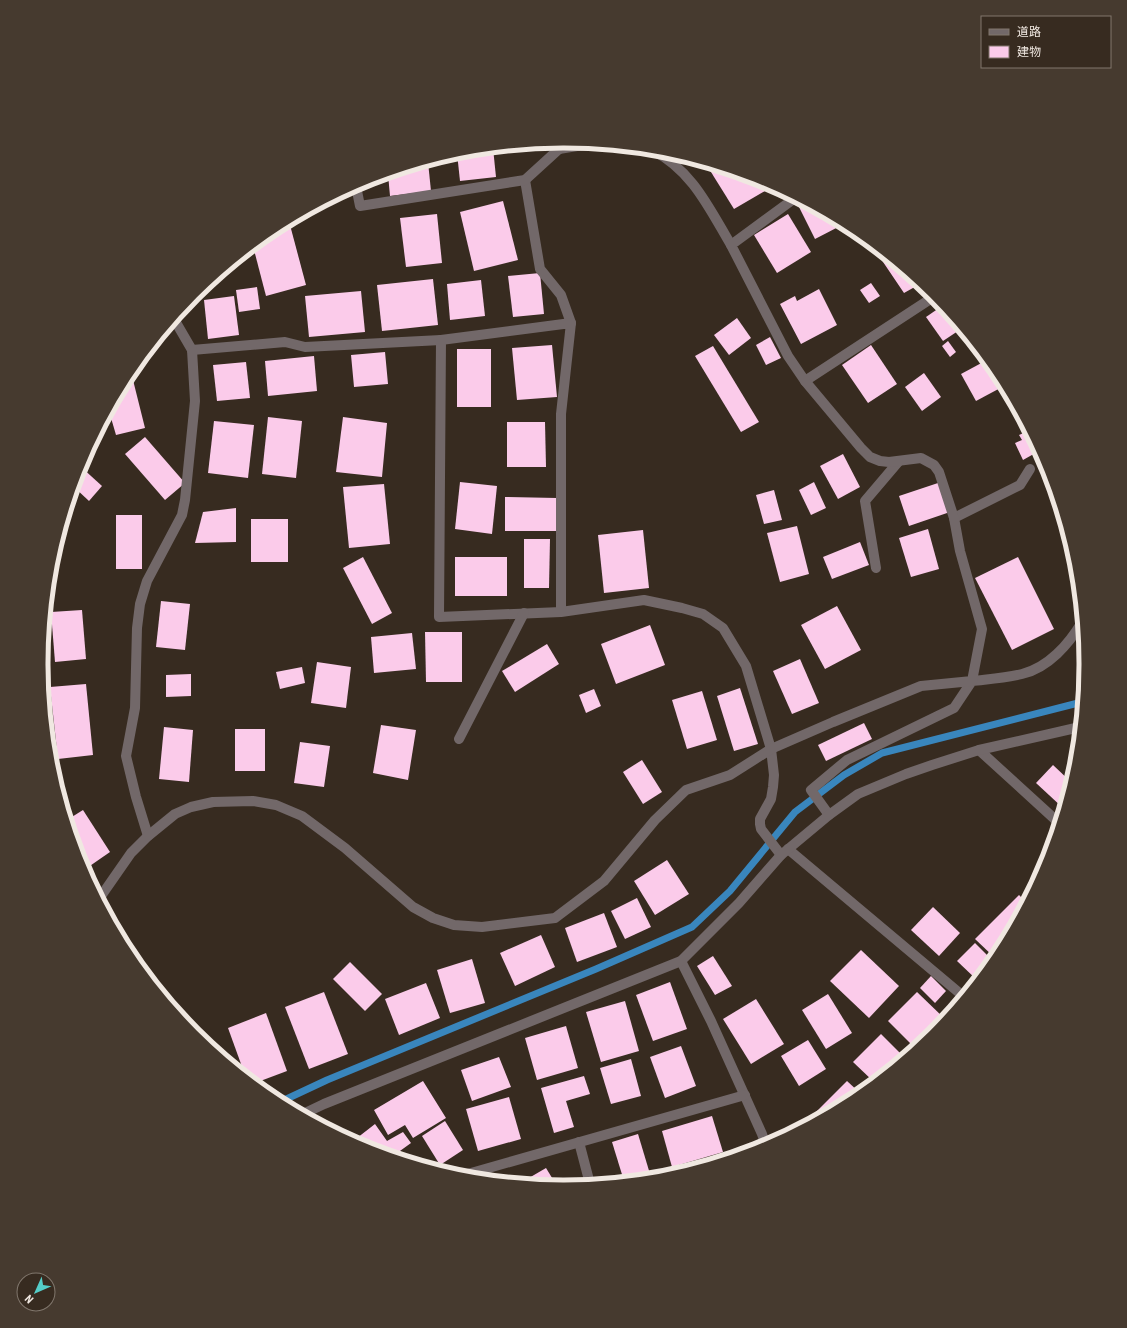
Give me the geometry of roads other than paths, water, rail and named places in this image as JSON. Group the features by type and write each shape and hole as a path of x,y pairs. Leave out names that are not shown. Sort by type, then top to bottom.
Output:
{"street":[{"path":"357,192 360,206 525,180 555,149"},
{"path":"666,159 679,168 694,184 731,245 788,356 805,381 853,439 870,457 889,462 920,458 927,460 934,465 939,472 954,518 960,551 982,629 972,681 954,708 847,760 811,790 826,811"},
{"path":"525,180 540,269 561,295 571,323 561,414 561,612"},
{"path":"731,245 790,202"},
{"path":"805,381 929,300"},
{"path":"148,836 136,797 126,756 135,708 137,628 140,604 147,581 182,515 186,500 195,400 192,350 177,323"},
{"path":"192,350 285,342 305,347 441,340 571,323"},
{"path":"441,340 439,617 561,612 644,600 703,614 723,628 746,666 771,749 774,775 773,787 770,798 760,819 761,829 782,852 960,993"},
{"path":"876,568 865,501 900,461"},
{"path":"954,518 1020,485 1030,469"},
{"path":"458,739 524,613"},
{"path":"102,894 131,853 148,836 175,814 191,807 213,802 253,801 276,805 302,816 345,848 413,906 433,918 454,925 482,927 555,918 604,881 654,820 686,790 730,775 771,749 920,686 1023,674 1038,668 1053,658 1063,648 1078,628"},
{"path":"309,1111 681,961 739,903 782,852 826,811 858,794 880,784 932,765 979,750 1075,728"},
{"path":"979,750 1055,819"},
{"path":"681,961 711,1021 764,1139"},
{"path":"475,1172 744,1095"},
{"path":"579,1142 589,1179"}],"waterway":[{"path":"287,1099 327,1080 596,969 692,927 730,891 795,812 844,775 882,753 1078,703"}]}
